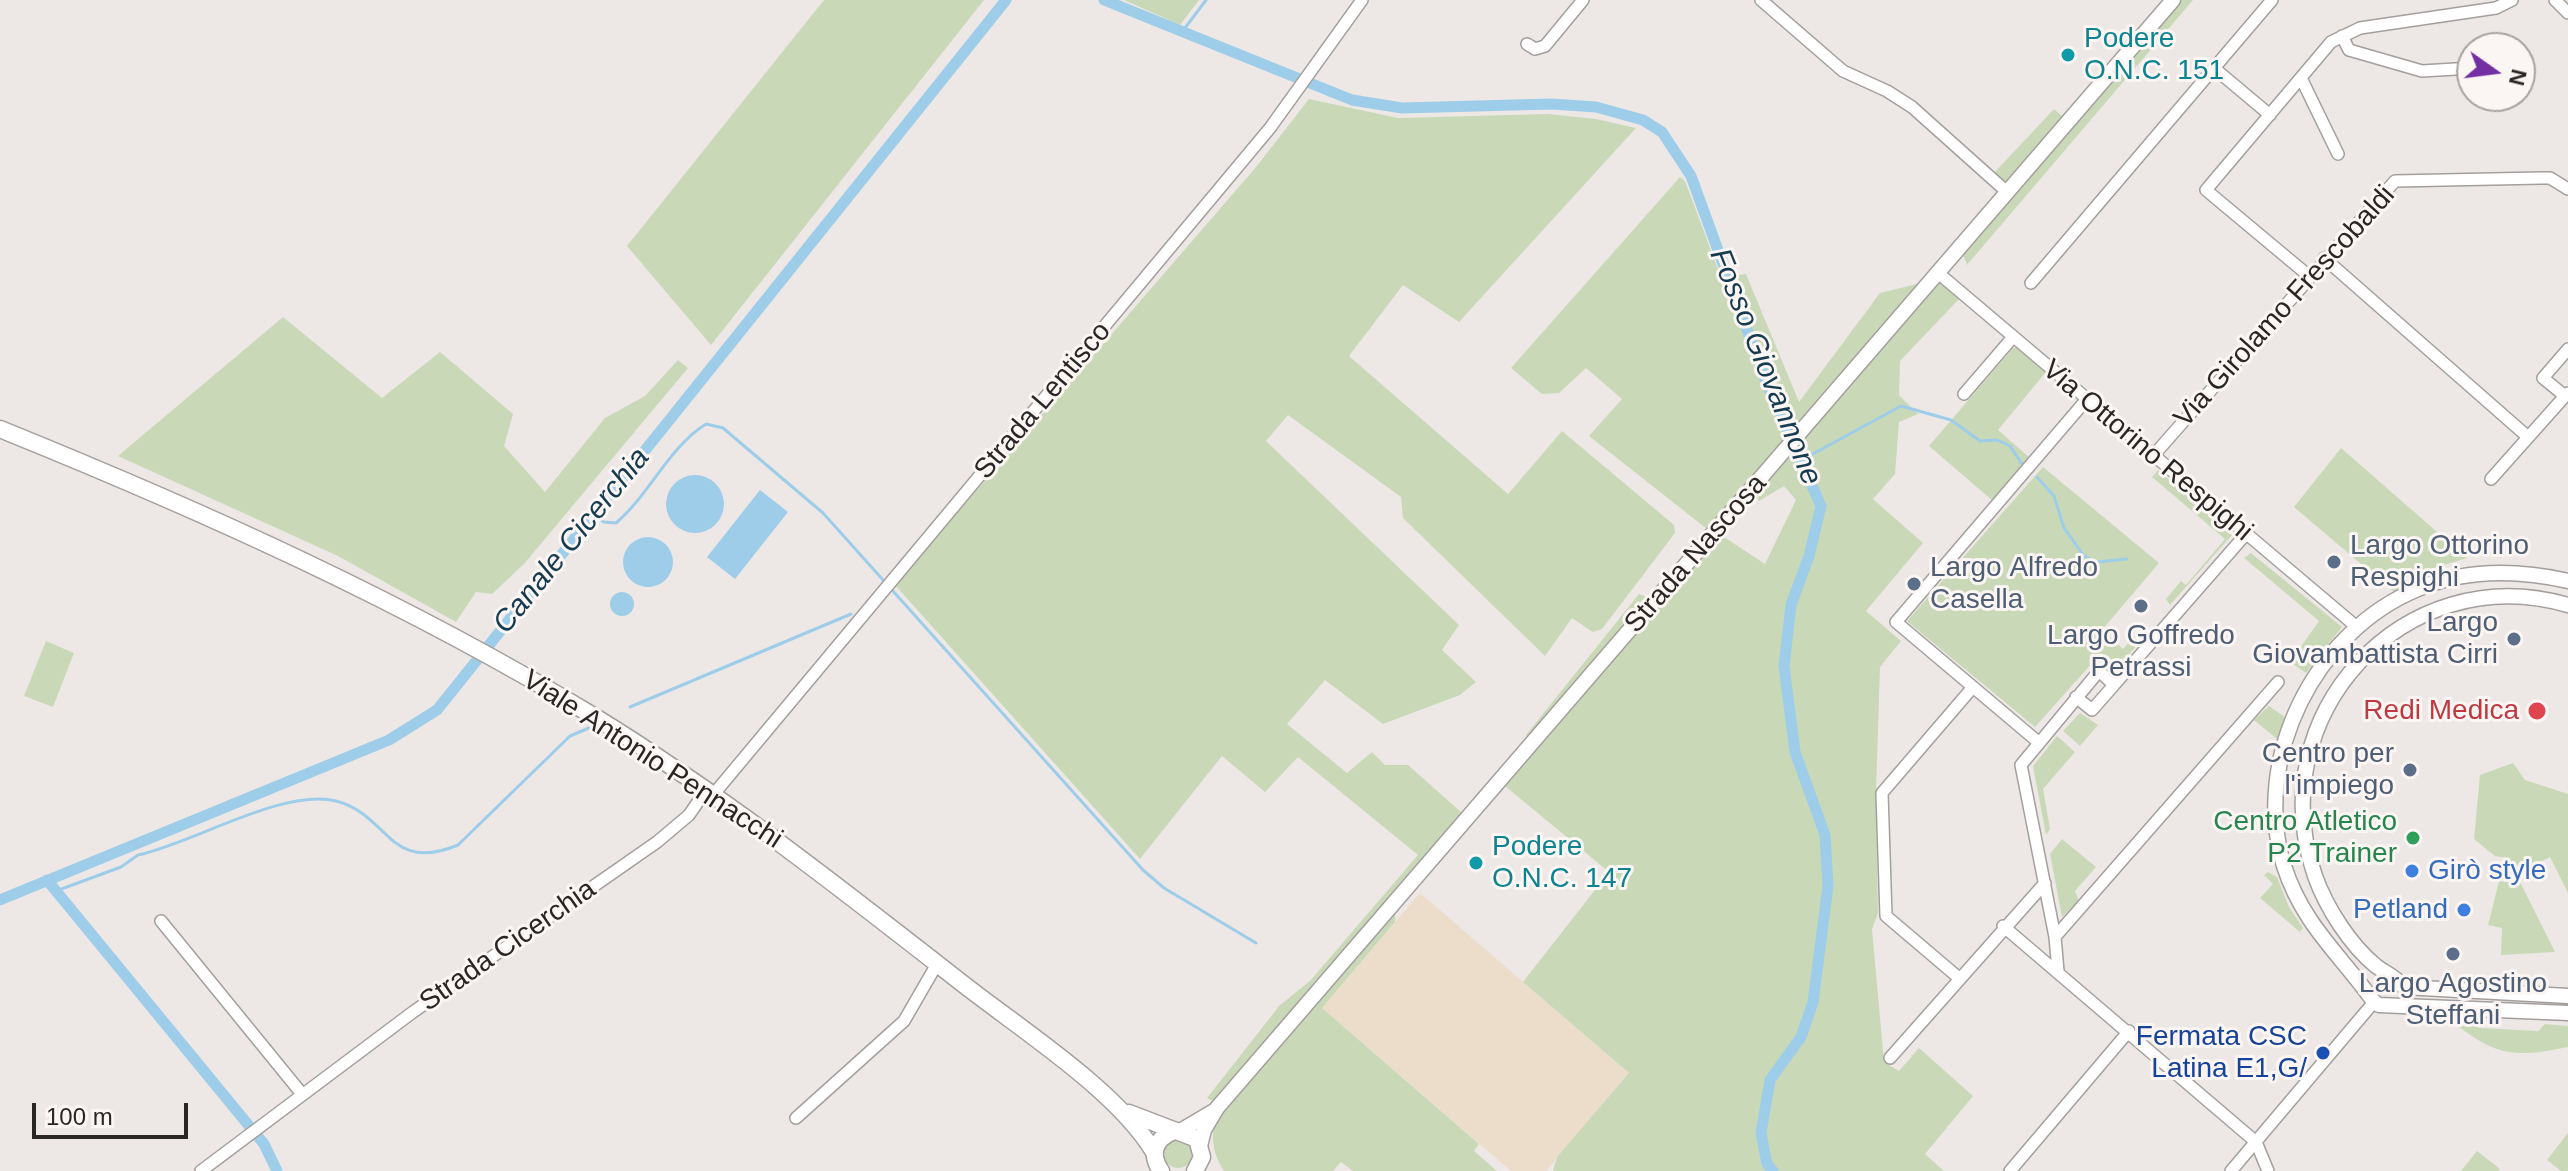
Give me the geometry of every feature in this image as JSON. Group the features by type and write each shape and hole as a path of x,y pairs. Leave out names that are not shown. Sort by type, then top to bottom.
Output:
{"main road":[{"name":"Viale Antonio Pennacchi","path":"0,429 259,538 502,663 710,792 1124,1110 1189,1134 1202,1161"},
{"name":"Viale Antonio Pennacchi","path":"1124,1110 1155,1163"},
{"path":"1155,1163 1160,1138 1177,1131"}],"street":[{"name":"Strada Lentisco","path":"710,792 1055,388 1297,93 1362,0"},
{"path":"1527,44 1535,49 1545,46 1583,0"},
{"path":"1761,0 1843,71 1887,91 1912,107 2007,192"},
{"name":"Strada Nascosa","path":"1202,1161 1201,1137 1217,1108 2173,0"},
{"path":"2031,283 2272,0"},
{"path":"2309,276 2206,190 2331,42 2360,28 2496,8 2512,0"},
{"path":"2555,0 2568,13"},
{"path":"2342,36 2349,50 2422,71 2456,69"},
{"path":"2214,68 2270,115"},
{"path":"2301,78 2338,154"},
{"name":"Via Girolamo Frescobaldi","path":"2153,456 2324,258 2395,181 2550,178 2568,189"},
{"path":"2324,258 2528,437"},
{"name":"Via Ottorino Respighi","path":"1937,272 2358,628"},
{"path":"1964,394 2013,337"},
{"path":"2491,479 2566,394 2543,378 2566,354"},
{"path":"2037,741 1896,622 2087,399"},
{"path":"2076,697 2092,710 2246,534"},
{"path":"2568,581 2493,573 2443,581 2397,600 2358,628 2330,656 2303,696 2282,750 2276,794 2278,836 2294,893 2320,938 2376,1001 2568,1013"},
{"path":"2524,574 2524,596"},
{"path":"2568,605 2524,596 2471,599 2422,615 2381,641 2348,675 2320,721 2306,767 2303,795 2304,821 2315,877 2347,932 2384,971 2392,973 2400,983 2414,990 2568,996"},
{"path":"2058,971 2055,937 2021,771 2023,759 2099,671 2114,685"},
{"path":"2055,937 2278,682"},
{"path":"1959,978 1886,916 1882,793 1973,687"},
{"name":"Strada Cicerchia","path":"201,1171 413,1012 657,842 710,792"},
{"path":"2276,794 2303,795"},
{"path":"1890,1058 2003,926 2045,883"},
{"path":"161,921 302,1094"},
{"path":"2003,926 2256,1142 2268,1171"},
{"path":"796,1118 904,1021 937,964"},
{"path":"2376,1001 2370,979 2384,971"},
{"path":"2231,1171 2376,1001 2399,997 2400,983"},
{"path":"2010,1171 2129,1031"},
{"name":"Strada Nascosa","path":"1177,1131 1217,1108"}],"shaded area":[{"path":"1420,893 1629,1073 1546,1171 1511,1171 1322,1008"}],"green space":[{"path":"824,0 984,0 711,345 627,246"},
{"path":"1124,0 1199,0 1180,25"},
{"path":"2176,0 2193,0 1967,265 1962,252 2006,201 1994,173 2054,109 2070,123"},
{"path":"1309,99 1398,118 1548,114 1596,119 1636,128 1459,322 1403,285 1349,356 1508,494 1562,431 1674,525 1675,533 1602,629 1593,632 1572,618 1545,656 1403,518 1401,497 1288,415 1266,441 1459,625 1442,650 1476,682 1460,695 1383,724 1325,680 1287,724 1347,773 1372,752 1385,765 1408,765 1462,813 1396,892 1395,922 1322,1008 1479,1144 1474,1151 1497,1171 1353,1171 1341,1162 1333,1171 1224,1171 1216,1155 1213,1138 1215,1122 1223,1106 1207,1098 1280,1005 1310,981 1418,855 1298,757 1265,792 1222,756 1140,859 895,585 1256,167"},
{"path":"1680,177 1685,181 1721,277 1746,274 1799,402 1880,293 1937,279 1960,298 1900,361 1899,395 1918,414 1899,422 1895,474 1873,499 1923,543 1866,611 1901,641 1880,667 1876,793 1878,913 1872,929 1884,1062 1899,1071 1919,1048 1973,1096 1925,1154 1944,1171 1553,1171 1557,1157 1629,1073 1523,982 1609,872 1505,786 1540,745 1526,735 1639,594 1662,603 1721,535 1765,564 1796,500 1784,486 1759,501 1747,483 1707,529 1589,436 1622,399 1586,368 1559,393 1542,394 1511,368"},
{"path":"283,317 382,398 440,352 513,414 504,446 545,492 605,418 645,396 678,360 688,368 524,564 492,594 476,592 456,622 338,556 118,456"},
{"path":"2013,348 2019,348 2046,372 1998,430 2030,458 1993,501 1929,446"},
{"path":"2341,448 2467,558 2404,577 2401,588 2394,592 2294,507"},
{"path":"2043,467 2159,563 2102,630 2123,649 2139,631 2144,633 2143,638 2120,665 2101,653 2035,727 1907,621"},
{"path":"2158,470 2232,535 2170,605 2166,599 2181,581 2186,585 2225,539 2152,477"},
{"path":"2251,553 2342,627 2306,673 2290,662 2319,621 2244,558"},
{"path":"46,641 74,653 53,707 24,696"},
{"path":"2269,706 2285,717 2277,739 2254,720"},
{"path":"2080,713 2098,725 2080,746 2063,731"},
{"path":"2057,736 2075,752 2043,789 2050,829 2046,835 2033,766"},
{"path":"2513,763 2525,780 2568,794 2568,893 2550,857 2516,874 2555,952 2501,955 2502,928 2488,925 2499,881 2507,882 2508,858 2495,856 2474,839 2480,775"},
{"path":"2062,839 2096,867 2075,891 2079,901 2062,917 2050,854"},
{"path":"2268,872 2277,877 2289,907 2303,928 2300,932 2260,898 2273,884 2264,875"},
{"path":"2449,1019 2471,1021 2479,1028 2538,1031 2545,1024 2568,1026 2568,1047 2532,1053 2504,1051 2491,1047"},
{"path":"2568,1133 2568,1171 2561,1171 2547,1160"},
{"path":"1178,1140 1188,1144 1192,1154 1188,1164 1178,1168 1168,1164 1164,1154 1168,1144"},
{"path":"2477,1151 2500,1169 2461,1171"}],"water":[{"path":"695,475 716,483 724,504 716,525 695,533 674,525 666,504 674,483"},
{"path":"760,490 788,512 735,579 707,557"},
{"path":"648,537 666,544 673,562 666,580 648,587 630,580 623,562 630,544"},
{"path":"622,592 633,599 634,604 627,615 622,616 611,609 610,604 617,593"}],"waterway":[{"name":"Canale Cicerchia","path":"0,900 389,740 437,710 1006,0"},
{"name":"Fosso Giovannone","path":"1104,0 1352,100 1402,108 1552,104 1596,107 1643,120 1662,132 1691,176 1766,382 1821,506 1809,556 1791,605 1784,666 1795,752 1825,835 1828,886 1813,1002 1801,1037 1770,1080 1761,1133 1767,1164 1773,1171"},
{"path":"1182,32 1206,0"},
{"path":"1800,461 1901,406 1951,420 1980,441 1997,440 2010,446 2024,467"},
{"path":"593,515 604,522 616,523 693,434 706,424 723,428 823,513 1143,870 1164,888 1256,943"},
{"path":"2037,477 2054,496 2064,528 2084,556 2097,562 2127,559"},
{"path":"630,707 851,614"},
{"path":"56,891 121,867 138,855 264,809 314,799 336,801 354,808 403,848 435,852 458,845 570,736 589,728"},
{"path":"47,880 264,1144 277,1171"}],"place":[{"name":"Podere O.N.C. 151","path":"2068,55"},
{"name":"Largo Ottorino Respighi","path":"2334,562"},
{"name":"Largo Alfredo Casella","path":"1914,584"},
{"name":"Largo Goffredo Petrassi","path":"2141,606"},
{"name":"Largo Giovambattista Cirri","path":"2514,639"},
{"name":"Redi Medica","path":"2537,711"},
{"name":"Centro per l'impiego","path":"2410,770"},
{"name":"Centro Atletico P2 Trainer","path":"2413,838"},
{"name":"Podere O.N.C. 147","path":"1476,863"},
{"name":"Girò style","path":"2412,871"},
{"name":"Petland","path":"2464,910"},
{"name":"Largo Agostino Steffani","path":"2453,954"},
{"name":"Fermata CSC Latina E1,G/","path":"2323,1053"}]}
